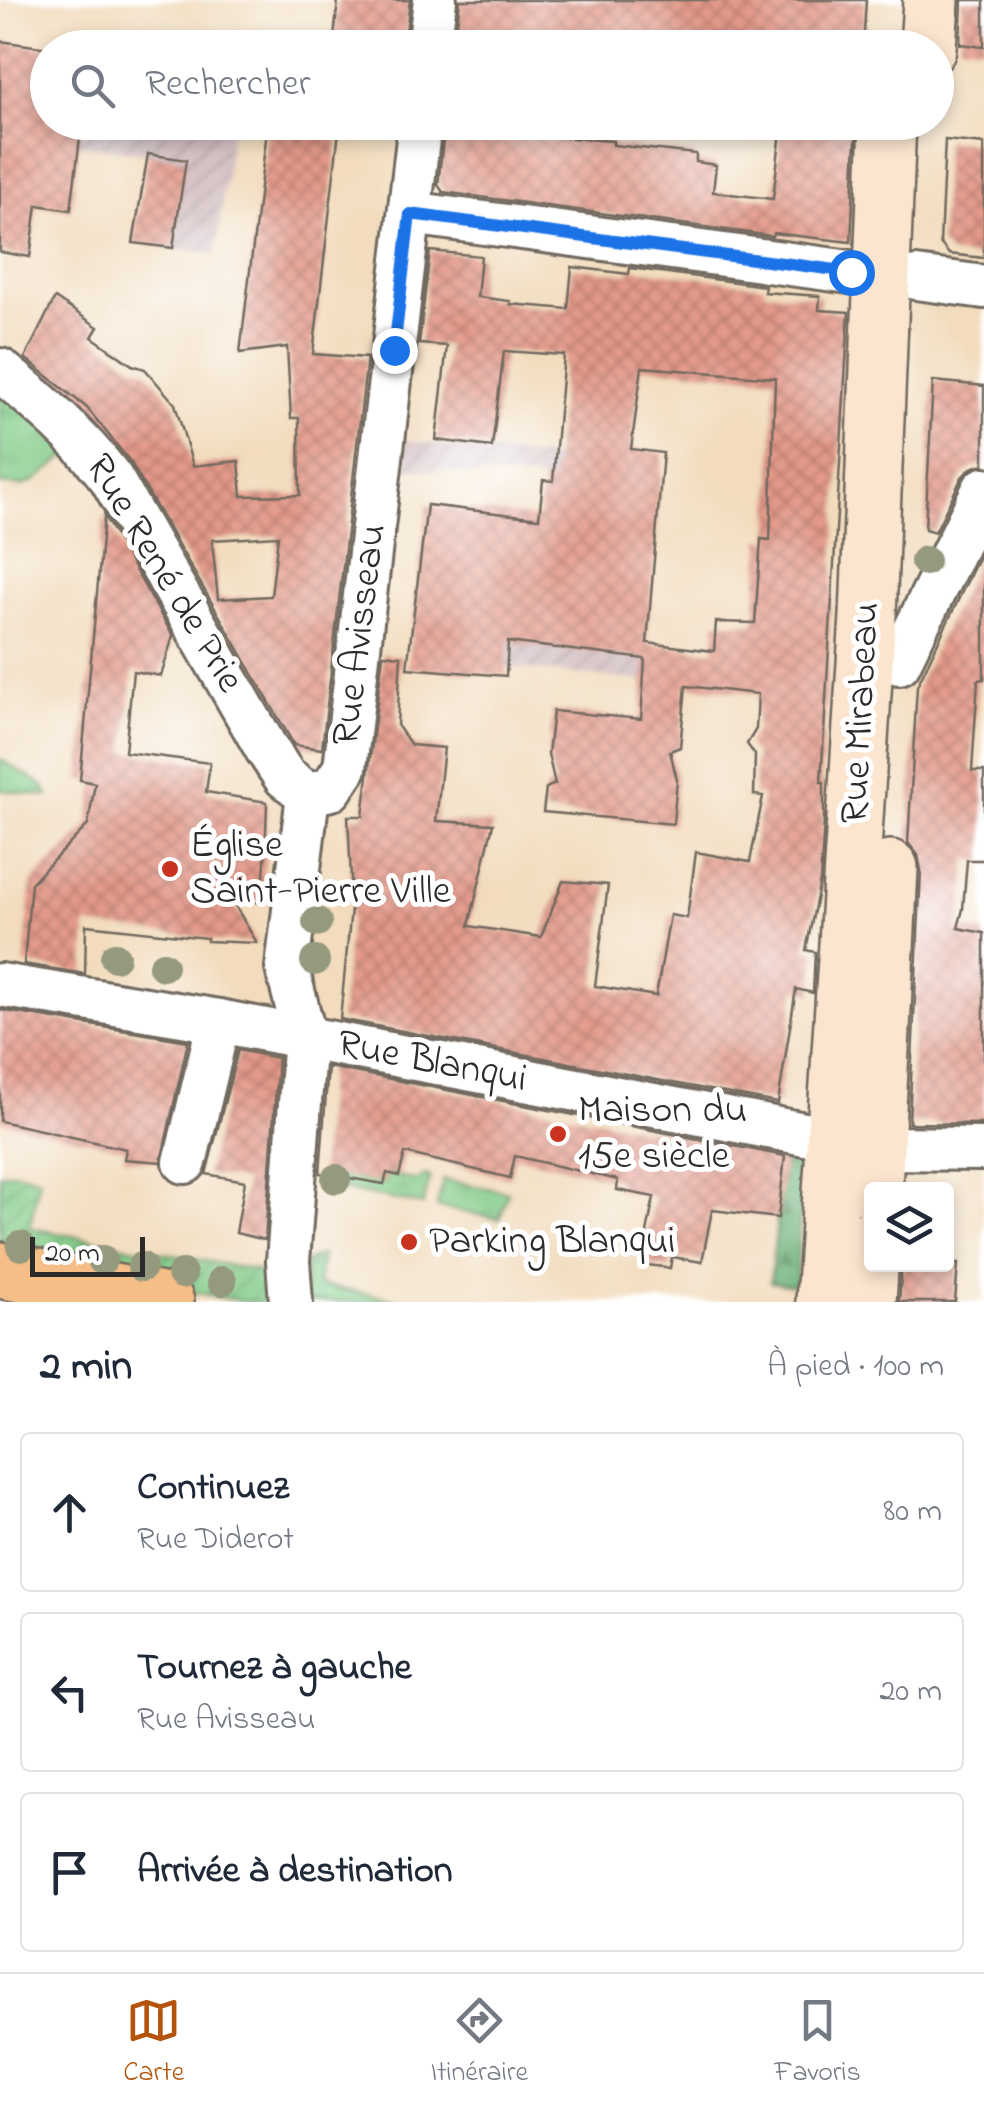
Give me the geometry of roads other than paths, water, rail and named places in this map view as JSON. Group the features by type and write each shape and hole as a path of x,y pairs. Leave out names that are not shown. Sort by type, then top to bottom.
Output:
{"main road":[{"path":"893,30 894,0"},
{"path":"929,30 931,0"},
{"name":"Rue Mirabeau","path":"824,1302 862,1159 899,663 898,277 889,140"},
{"name":"Rue Mirabeau","path":"862,1159 868,616 898,277 921,140"},
{"path":"0,1270 166,1302"},
{"path":"868,1302 870,1272"}],"street":[{"path":"432,30 435,0"},
{"name":"Rue Avisseau","path":"290,1302 288,1261 305,1037 287,968 308,794 331,789 345,768 418,140"},
{"path":"410,214 984,287"},
{"name":"Rue René de Prie","path":"0,370 53,412 107,472 266,748 285,777 308,794"},
{"path":"899,663 984,489"},
{"name":"Rue Blanqui","path":"0,985 305,1037 862,1159 984,1149"},
{"path":"184,1162 219,1021"}],"place":[{"name":"Église Saint-Pierre Ville","path":"170,869"},
{"name":"Maison du 15e siècle","path":"558,1134"},
{"name":"Parking Blanqui","path":"409,1242"}]}
